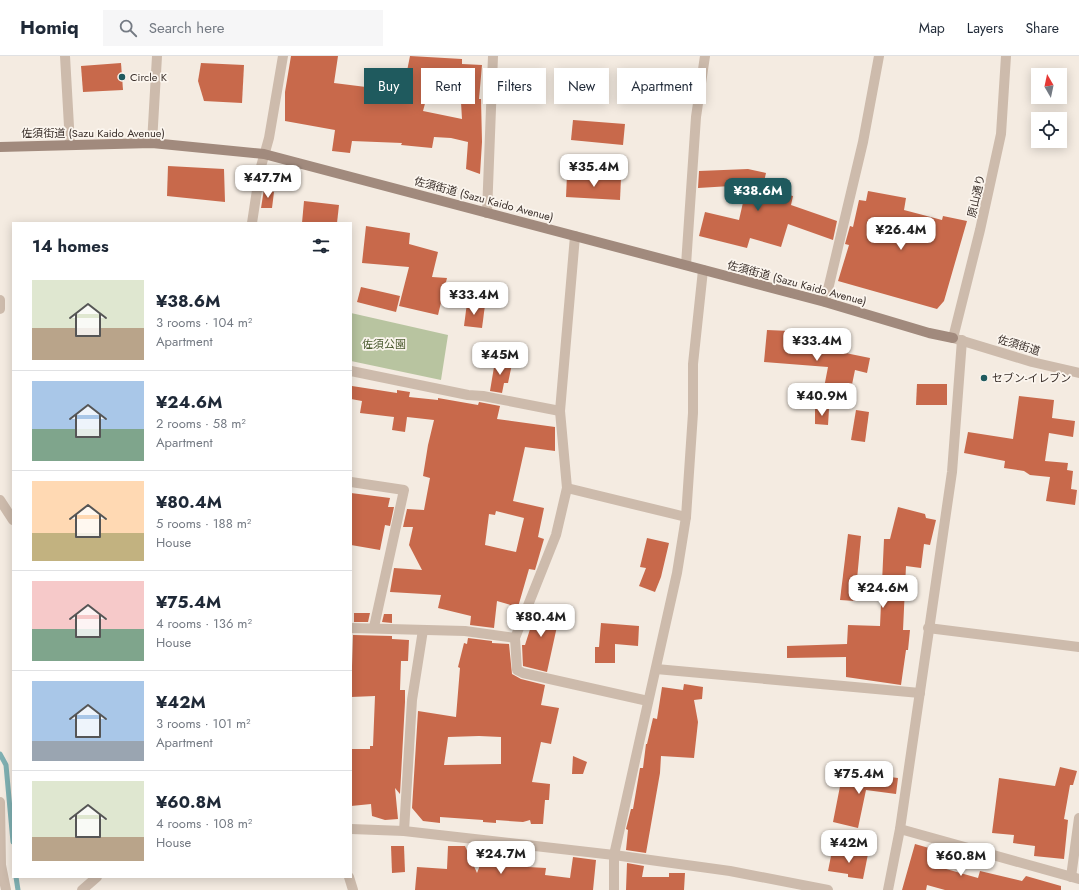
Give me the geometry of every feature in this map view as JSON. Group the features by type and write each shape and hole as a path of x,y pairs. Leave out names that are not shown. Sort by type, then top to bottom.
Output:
{"street":[{"path":"65,56 70,144"},
{"path":"152,143 157,56"},
{"path":"252,222 264,154 269,138 283,56"},
{"path":"487,213 493,56"},
{"path":"686,265 696,117 705,56"},
{"path":"825,302 861,150 879,56"},
{"name":"原山通り","path":"888,890 900,830 928,628 952,472 958,339 1001,134 1006,56"},
{"name":"佐須街道 (Sazu Kaido Avenue)","path":"0,146 152,143 264,154 825,302 929,333 958,339"},
{"path":"575,236 560,411 567,488 556,535 515,638 516,670 523,673 648,701"},
{"path":"614,890 614,855 677,573 686,517 693,413 693,364 703,270"},
{"path":"0,300 0,309"},
{"name":"佐須街道","path":"958,339 1032,362 1079,373"},
{"path":"352,371 468,395 483,396 560,411"},
{"path":"352,482 404,490 374,627"},
{"path":"567,488 686,517"},
{"path":"0,500 12,518"},
{"path":"352,628 374,627 465,631 515,638"},
{"path":"928,628 1079,647"},
{"path":"404,831 412,700 423,630"},
{"path":"656,668 920,694"},
{"path":"0,802 1,865 6,890"},
{"path":"900,830 1075,878 1079,818"},
{"path":"352,829 404,831 614,855 730,871 828,890"},
{"path":"82,890 96,878"},
{"path":"349,878 353,890"}],"green space":[{"name":"佐須公園","path":"352,313 448,335 441,380 352,361"}],"building":[{"path":"291,56 338,56 334,83 364,87 364,104 413,104 413,68 408,68 410,56 462,59 462,64 482,65 479,99 481,99 482,142 480,174 466,169 468,142 451,138 434,137 432,148 401,145 402,143 352,141 350,153 332,151 335,130 285,121 285,92"},
{"path":"121,63 123,90 83,92 81,66"},
{"path":"201,63 244,65 242,103 204,101 198,81"},
{"path":"573,120 625,124 623,145 571,140"},
{"path":"168,166 224,169 225,202 167,196"},
{"path":"748,169 766,173 762,190 793,196 791,205 837,221 833,240 788,224 781,247 750,238 747,248 699,236 705,212 739,220 747,185 698,188 699,171"},
{"path":"567,175 621,178 620,200 566,197"},
{"path":"264,189 274,192 272,208 261,208"},
{"path":"868,191 906,198 904,210 942,220 943,216 967,221 944,301 937,309 838,281 849,245 845,244 850,226 853,227 859,200 866,201"},
{"path":"304,201 339,205 337,222 302,222"},
{"path":"366,226 410,233 409,244 438,252 432,277 447,278 438,315 399,306 409,267 362,263"},
{"path":"361,287 400,296 396,312 357,302"},
{"path":"467,303 485,305 482,328 464,326"},
{"path":"767,330 790,331 790,339 811,340 811,346 870,358 867,373 855,370 848,404 822,398 828,367 764,362"},
{"path":"495,361 512,364 508,383 504,383 502,393 490,391"},
{"path":"917,384 947,384 947,405 916,405"},
{"path":"352,386 397,393 397,390 410,392 409,397 438,400 438,398 478,405 479,402 500,406 497,419 555,427 555,451 525,447 513,501 544,508 538,537 544,539 535,570 529,569 518,607 497,601 494,628 470,625 471,616 438,608 441,595 390,592 394,568 422,570 409,545 413,527 403,527 407,509 424,510 430,478 423,476 434,420 407,417 405,432 392,430 394,417 360,413 362,401 352,399","holes":["496,511 524,518 516,552 485,545 489,514 495,515"]},
{"path":"1019,396 1054,400 1052,418 1075,421 1073,437 1049,433 1045,461 1068,463 1067,470 1073,471 1071,489 1077,490 1075,505 1046,501 1050,477 1030,475 1024,471 1004,468 1005,461 964,453 968,432 1013,439"},
{"path":"815,409 829,409 828,425 815,424"},
{"path":"856,410 869,412 865,442 851,440"},
{"path":"352,493 390,498 388,507 394,507 390,526 385,525 380,550 352,545"},
{"path":"898,507 925,514 926,518 936,520 930,545 924,544 921,568 906,566 903,630 910,630 908,650 906,650 901,685 846,677 846,657 787,658 787,646 847,644 848,625 880,626 884,539 890,539"},
{"path":"848,534 861,536 855,601 840,600"},
{"path":"647,538 669,543 661,577 655,592 639,586 646,568 640,567"},
{"path":"538,604 561,608 547,672 523,666 522,645 525,645"},
{"path":"354,613 370,613 368,622 354,622"},
{"path":"384,614 392,614 392,623 382,622"},
{"path":"601,623 639,626 638,646 615,644 615,663 595,663 595,647 599,647"},
{"path":"353,635 392,636 392,639 409,640 408,661 401,661 400,690 405,690 405,702 400,794 395,788 398,819 385,820 372,816 371,804 352,806 352,749 370,749 370,746 373,746 375,696 352,697"},
{"path":"468,638 492,641 492,643 509,644 512,674 521,679 545,685 541,705 559,708 551,744 541,742 532,782 550,784 549,800 545,800 543,824 531,824 530,820 523,822 496,820 496,823 483,822 483,820 440,817 440,823 423,821 412,808 418,711 456,717 460,668 458,667 464,643 467,644","holes":["448,737 501,737 501,764 444,765"]},
{"path":"684,684 703,687 702,699 694,700 698,722 694,758 661,756 660,773 646,853 626,850 628,830 626,829 631,809 633,809 640,768 643,768 646,744 653,718 657,719 662,687 683,690"},
{"path":"573,756 587,762 583,774 572,774"},
{"path":"1060,767 1077,771 1073,785 1070,785 1064,819 1068,820 1064,859 1034,856 1035,846 1013,843 1014,835 992,833 999,778 1055,786"},
{"path":"843,771 898,778 896,794 866,790 858,828 833,822"},
{"path":"915,844 936,850 932,865 978,878 980,871 1022,881 1026,876 1061,886 1061,890 945,890 927,885 926,890 902,890"},
{"path":"391,846 404,846 405,872 392,873"},
{"path":"448,846 465,846 477,873 486,850 512,853 511,866 546,868 545,875 570,878 573,857 596,860 593,890 415,890 417,867 447,869"},
{"path":"832,851 852,854 852,851 868,854 863,879 848,877 848,874 828,871"},
{"path":"627,863 644,866 642,877 669,877 669,873 685,873 684,890 626,890"}],"waterway":[{"path":"0,754 6,765 12,831"},
{"path":"16,878 18,890"}],"place":[{"name":"Circle K","path":"122,77"},
{"name":"セブン-イレブン","path":"984,378"}]}
